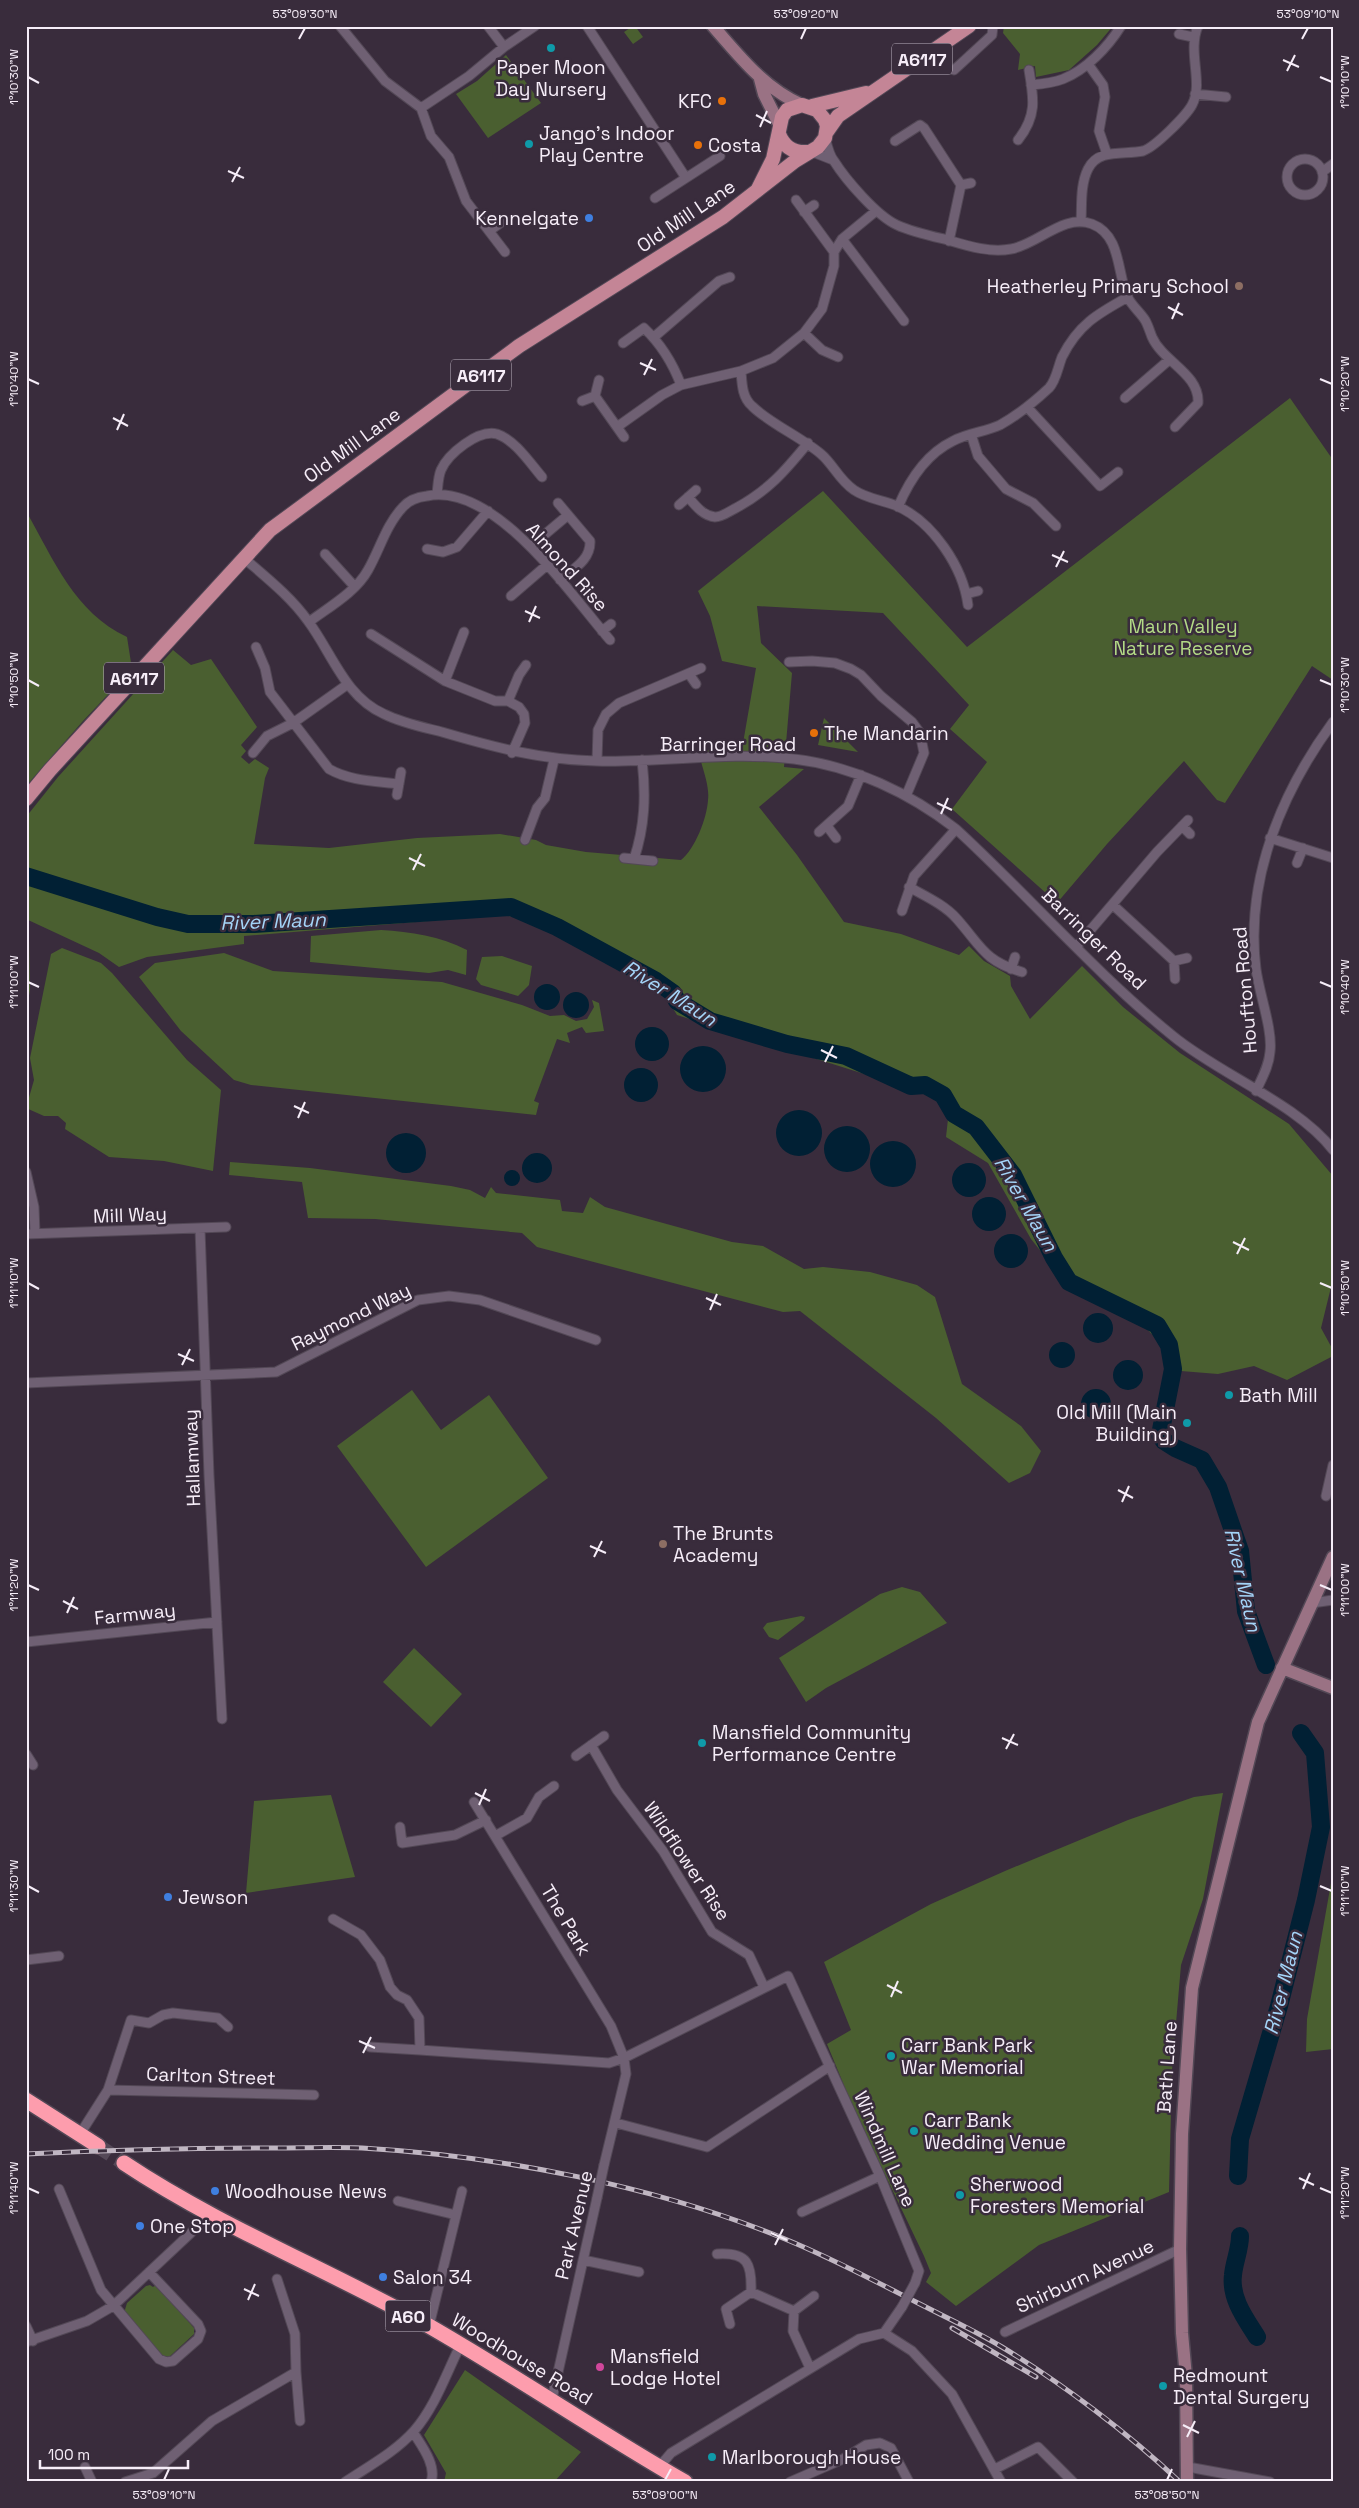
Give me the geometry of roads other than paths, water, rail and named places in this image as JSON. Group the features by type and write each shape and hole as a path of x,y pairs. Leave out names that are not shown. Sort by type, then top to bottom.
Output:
{"highway":[{"path":"26,2100 98,2146"},
{"name":"Woodhouse Road","path":"124,2163 211,2214 428,2326 552,2399 685,2482"}],"main road":[{"path":"713,26 760,79 789,99 807,106 825,120 826,135"},
{"name":"Old Mill Lane","path":"26,799 50,770 270,530 511,352 723,217 808,152 818,147 838,116 969,26"},
{"path":"760,79 764,94 786,146 791,150 808,152"},
{"name":"Old Mill Lane","path":"758,189 772,159 779,129 787,110 874,91"},
{"name":"Bath Lane","path":"1187,2482 1180,2249 1182,2125 1192,1988 1258,1722 1333,1557"},
{"path":"1282,1668 1333,1688"}],"street":[{"path":"340,26 385,81 420,108 431,136 449,157 466,201 505,252"},
{"path":"488,26 504,46"},
{"path":"420,108 469,76 504,46 535,26"},
{"path":"588,26 686,178"},
{"path":"954,70 959,59 992,35 993,26"},
{"path":"1032,85 1063,79 1088,64 1121,26"},
{"path":"1081,222 1084,180 1088,167 1097,159 1107,154 1143,150 1152,146 1187,113 1196,94 1194,36 1198,26"},
{"path":"1179,34 1194,36"},
{"path":"1088,64 1104,85 1105,97 1099,130 1107,154"},
{"path":"1018,140 1028,126 1034,103 1029,70"},
{"path":"1196,94 1226,97"},
{"path":"895,141 914,127 920,125 924,128 961,185 949,241"},
{"path":"826,135 833,160 876,211 897,225 978,248 1010,249 1029,243 1065,225 1081,222 1093,224 1102,230 1115,248 1128,297 1145,320 1154,340 1169,360 1188,375 1199,395 1198,403 1175,427"},
{"path":"808,152 833,160"},
{"path":"655,198 720,156"},
{"path":"1304,158 1315,162 1322,172 1322,184 1314,192 1308,194 1296,193 1287,179 1289,167 1304,158"},
{"path":"1322,172 1333,164"},
{"path":"961,185 971,183"},
{"path":"796,200 834,252"},
{"path":"804,212 814,205"},
{"path":"617,427 662,395 682,385 741,371 773,358 804,333 822,309 834,266 834,252 842,240 876,211"},
{"path":"489,231 503,220"},
{"path":"842,240 904,321"},
{"path":"654,337 719,281 730,277"},
{"path":"898,507 906,488 918,470 952,441 999,425 1027,407 1051,386 1072,339 1094,315 1128,297"},
{"path":"623,343 644,328 654,337 674,366 682,385"},
{"path":"804,333 822,350 838,357"},
{"path":"1125,398 1169,360"},
{"path":"741,371 742,391 751,406 808,443 823,456 835,473 854,490 898,507 917,519 939,541 948,555 966,594 968,605"},
{"path":"594,396 599,380"},
{"path":"582,401 594,396"},
{"path":"594,396 624,437"},
{"path":"1027,407 1100,486 1118,472"},
{"path":"437,494 440,472 446,461 471,441 485,433 496,434 510,441 542,477"},
{"path":"971,434 978,456 1006,489 1033,503 1045,521 1056,526"},
{"path":"688,497 702,512 709,516 717,517 727,513 770,487 808,443"},
{"path":"679,505 696,490"},
{"name":"Almond Rise","path":"309,622 355,587 368,571 393,519 404,506 418,497 437,494 477,504 530,546 610,640"},
{"path":"558,502 590,541 587,557 560,580"},
{"path":"427,549 443,552 457,547 488,511"},
{"path":"530,546 568,515"},
{"path":"326,554 355,587"},
{"name":"Barringer Road","path":"245,559 278,588 309,622 348,684 362,700 383,714 512,753 554,760 795,759 861,775 906,796 932,811 956,829 1076,947 1172,1036 1197,1055 1293,1115 1331,1144"},
{"path":"511,596 546,565"},
{"path":"966,594 978,592"},
{"name":"Almond Rise","path":"602,631 611,624"},
{"path":"444,681 464,632"},
{"path":"371,634 444,681 495,701 508,700 519,706 524,714 524,723 512,753"},
{"path":"256,648 266,668 270,692 329,768 341,776 399,784"},
{"path":"795,666 812,661 835,663 851,670 861,675 881,696 912,722 920,733 924,754 906,796"},
{"path":"508,700 526,664"},
{"path":"597,761 598,730 606,714 619,702 701,668"},
{"path":"689,674 696,684"},
{"path":"253,753 267,736 293,723 348,684"},
{"name":"Houfton Road","path":"1256,1091 1267,1068 1270,1051 1256,969 1254,919 1261,874 1270,838 1285,800 1317,743 1333,722"},
{"path":"525,840 537,808 545,798 554,760"},
{"path":"634,859 642,835 644,814 645,789 642,760"},
{"path":"397,795 401,772"},
{"path":"819,832 848,806 861,775"},
{"path":"1076,947 1185,823 1190,834"},
{"path":"827,826 836,838"},
{"path":"902,912 914,876 956,829"},
{"path":"1270,838 1333,858"},
{"path":"1297,863 1302,848"},
{"path":"624,858 653,861"},
{"path":"909,887 936,903 956,918 976,945 997,964 1022,972"},
{"path":"1113,905 1174,961 1175,979"},
{"path":"1011,969 1015,958"},
{"path":"1174,961 1187,958"},
{"name":"Mill Way","path":"26,1172 34,1207 31,1234 226,1227"},
{"path":"26,1383 205,1375 200,1229"},
{"name":"Raymond Way","path":"205,1375 276,1372 418,1300 449,1296 480,1300 596,1340"},
{"name":"Hallamway","path":"205,1375 222,1719"},
{"path":"1326,1496 1333,1465"},
{"path":"1312,1603 1333,1600"},
{"name":"Farmway","path":"26,1642 217,1622"},
{"path":"576,1756 604,1736"},
{"name":"Wildflower Rise","path":"591,1745 617,1790 663,1851 712,1932 749,1955 764,1987"},
{"path":"26,1754 33,1765"},
{"path":"495,1836 527,1818 539,1797 554,1786"},
{"name":"The Park","path":"474,1802 611,2026 624,2058"},
{"path":"400,1827 402,1843 455,1835 486,1820"},
{"path":"333,1919 361,1935 380,1960 390,1988 397,1995 407,2000 419,2018 420,2050"},
{"path":"26,1960 59,1956"},
{"name":"Windmill Lane","path":"764,1987 788,1976 880,2176 919,2271 915,2284 884,2333"},
{"path":"370,2047 569,2062 609,2063 624,2058 764,1987"},
{"path":"80,2134 108,2090 131,2020 148,2023 163,2015 173,2013 218,2018 228,2027"},
{"name":"Park Avenue","path":"552,2399 604,2165 616,2123 626,2074 624,2058"},
{"path":"616,2123 707,2147 830,2066"},
{"name":"Carlton Street","path":"108,2090 314,2095"},
{"path":"802,2212 880,2176"},
{"path":"59,2189 102,2290 113,2306 158,2358 166,2362 173,2360 198,2338 201,2331 198,2324 149,2272"},
{"path":"428,2326 462,2191"},
{"path":"398,2201 456,2215"},
{"path":"26,2326 30,2341 86,2321 113,2306 211,2214"},
{"name":"Shirburn Avenue","path":"1005,2332 1180,2249"},
{"path":"717,2254 731,2253 744,2259 751,2269 751,2292"},
{"path":"583,2260 639,2272"},
{"path":"277,2279 295,2334 300,2421"},
{"path":"751,2292 794,2311"},
{"path":"730,2324 726,2308 751,2292"},
{"path":"794,2311 814,2296"},
{"path":"794,2311 793,2330 810,2368"},
{"path":"659,2467 671,2454 810,2368 859,2339 884,2333 912,2351 952,2394 1001,2482"},
{"path":"345,2482 390,2452 413,2432 427,2414 460,2346"},
{"path":"124,2482 153,2473 212,2421 296,2372"},
{"path":"413,2432 430,2460 432,2482"},
{"path":"790,2482 843,2459 866,2445 880,2443 891,2448 909,2482"},
{"path":"995,2470 1038,2447 1073,2482"},
{"path":"85,2467 92,2482"},
{"path":"1188,2467 1270,2482"}],"water":[{"path":"547,984 556,988 560,997 556,1006 547,1010 538,1006 534,997 538,988"},
{"path":"576,992 585,996 589,1005 585,1014 576,1018 567,1014 563,1005 567,996"},
{"path":"652,1027 659,1028 664,1032 668,1037 668,1051 664,1056 659,1060 652,1061 645,1060 640,1056 636,1051 635,1044 636,1037 640,1032 645,1028"},
{"path":"698,1046 708,1046 722,1056 726,1069 722,1082 716,1088 708,1092 698,1092 684,1082 680,1074 680,1064 690,1050"},
{"path":"641,1068 648,1069 653,1073 657,1078 657,1092 653,1097 648,1101 641,1102 634,1101 629,1097 625,1092 624,1085 625,1078 629,1073 634,1069"},
{"path":"794,1110 804,1110 818,1120 822,1133 818,1146 812,1152 804,1156 794,1156 780,1146 776,1138 776,1128 786,1114"},
{"path":"842,1126 852,1126 866,1136 870,1149 866,1162 860,1168 852,1172 842,1172 828,1162 824,1154 824,1144 834,1130"},
{"path":"410,1133 417,1136 423,1142 426,1153 425,1161 417,1170 410,1173 402,1173 395,1170 387,1161 386,1149 389,1142 398,1134"},
{"path":"888,1141 898,1141 912,1151 916,1164 912,1177 906,1183 898,1187 888,1187 874,1177 870,1169 870,1159 880,1145"},
{"path":"537,1153 547,1158 552,1168 547,1178 537,1183 527,1178 522,1168 527,1158"},
{"path":"969,1163 981,1168 986,1180 981,1192 969,1197 957,1192 952,1180 957,1168"},
{"path":"509,1170 515,1170 520,1175 518,1184 509,1186 504,1181 504,1175"},
{"path":"989,1197 1001,1202 1006,1214 1001,1226 989,1231 977,1226 972,1214 977,1202"},
{"path":"1011,1234 1023,1239 1028,1251 1023,1263 1011,1268 999,1263 994,1251 999,1239"},
{"path":"1098,1313 1109,1317 1113,1328 1109,1339 1098,1343 1087,1339 1083,1328 1087,1317"},
{"path":"1062,1342 1071,1346 1075,1355 1071,1364 1062,1368 1053,1364 1049,1355 1053,1346"},
{"path":"1128,1360 1139,1364 1143,1375 1139,1386 1128,1390 1117,1386 1113,1375 1117,1364"},
{"path":"1096,1389 1107,1393 1111,1404 1107,1415 1096,1419 1085,1415 1081,1404 1085,1393"}],"waterway":[{"name":"River Maun","path":"26,876 157,917 188,924 254,924 511,907 557,927 656,981 673,993 677,1001 710,1021 787,1044 846,1056 911,1086 925,1085 943,1095 954,1114 976,1127 1013,1175 1054,1258 1069,1282 1157,1325 1169,1345 1173,1369 1160,1435 1164,1441 1175,1448 1202,1460 1218,1487 1240,1551 1246,1611 1266,1665"},
{"name":"River Maun","path":"1238,2176 1240,2139 1279,2006 1306,1900 1321,1827 1315,1753 1301,1733"},
{"name":"River Maun","path":"1240,2236 1233,2275 1234,2292 1239,2308 1257,2337"}],"tunnel":[{"path":"98,2146 124,2163"}],"railway":[{"path":"26,2154 182,2149 329,2148 362,2148 415,2152 523,2166 631,2189 684,2204 735,2220 818,2253 991,2341 1025,2361 1094,2410 1139,2445 1180,2482"},
{"path":"952,2328 1036,2377"}],"place":[{"name":"Paper Moon Day Nursery","path":"551,48"},
{"name":"KFC","path":"722,101"},
{"name":"Jango's Indoor Play Centre","path":"529,144"},
{"name":"Costa","path":"698,145"},
{"name":"Kennelgate","path":"589,218"},
{"name":"Heatherley Primary School","path":"1239,286"},
{"name":"The Mandarin","path":"814,733"},
{"name":"Bath Mill","path":"1229,1395"},
{"name":"Old Mill (Main Building)","path":"1187,1423"},
{"name":"The Brunts Academy","path":"663,1544"},
{"name":"Mansfield Community Performance Centre","path":"702,1743"},
{"name":"Jewson","path":"168,1897"},
{"name":"Carr Bank Park War Memorial","path":"891,2056"},
{"name":"Carr Bank Wedding Venue","path":"914,2131"},
{"name":"Woodhouse News","path":"215,2191"},
{"name":"Sherwood Foresters Memorial","path":"960,2195"},
{"name":"One Stop","path":"140,2226"},
{"name":"Salon 34","path":"383,2277"},
{"name":"Mansfield Lodge Hotel","path":"600,2367"},
{"name":"Redmount Dental Surgery","path":"1163,2386"},
{"name":"Marlborough House","path":"712,2457"}],"park label":[{"name":"Maun Valley Nature Reserve","path":"1183,637"}]}
